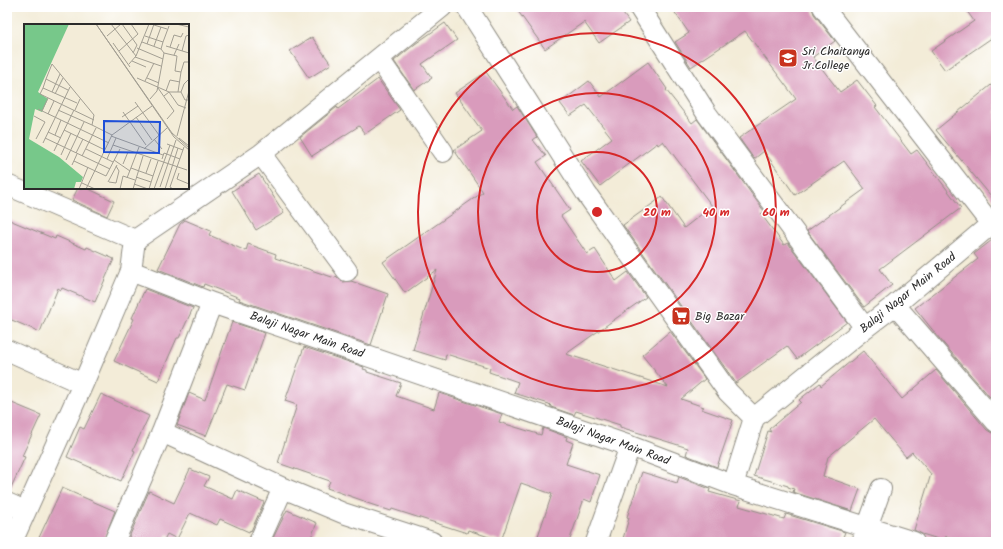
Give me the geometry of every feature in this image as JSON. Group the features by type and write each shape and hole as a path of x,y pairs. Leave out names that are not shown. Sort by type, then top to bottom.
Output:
{"street":[{"path":"12,542 83,384 131,271 135,240 261,154 442,7"},
{"path":"467,7 586,193 728,392 754,418 733,484"},
{"path":"639,7 707,114 865,328"},
{"path":"823,7 993,222"},
{"path":"379,59 443,152"},
{"path":"261,154 346,271"},
{"path":"7,185 135,240"},
{"name":"Balaji Nagar Main Road","path":"754,418 865,328 895,306 993,222"},
{"name":"Balaji Nagar Main Road","path":"131,271 212,302 630,446 865,535 914,542"},
{"path":"114,542 162,432 212,302"},
{"path":"895,306 996,422"},
{"path":"7,350 83,384"},
{"path":"162,432 283,488 344,513 432,542"},
{"path":"596,542 630,446"},
{"path":"259,542 283,488"},
{"path":"865,535 881,489"},
{"path":"7,503 25,511"}],"building":[{"path":"515,7 618,7 629,22 599,43 584,22 545,49"},
{"path":"671,7 812,7 814,14 835,41 813,57 840,92 857,80 877,106 875,107 911,154 917,150 961,208 880,269 892,285 864,307 807,231 865,189 844,161 795,195 764,151 754,159 739,138 796,99 745,31 691,67 675,42 689,33"},
{"path":"964,7 996,7 996,35 945,70 931,51 974,21"},
{"path":"445,23 457,40 422,64 432,78 414,90 394,61"},
{"path":"312,37 331,64 309,78 290,51"},
{"path":"648,62 667,89 666,90 692,123 697,119 764,211 761,214 784,245 788,243 847,322 797,359 787,346 736,383 623,225 662,197 684,228 712,206 663,141 658,145 657,143 600,186 581,161 612,138 586,105 570,116 560,103 589,81 601,97"},
{"path":"486,72 513,109 517,106 537,137 533,140 546,156 537,162 570,210 561,216 587,254 595,249 616,281 628,272 646,297 566,354 668,387 642,355 670,331 705,379 681,399 704,407 701,409 733,420 717,467 686,455 688,448 620,427 620,425 576,411 574,415 551,407 549,404 514,393 518,382 489,372 490,368 446,354 445,360 413,350 437,270 405,293 383,262 483,192 454,150 482,131 455,93"},
{"path":"378,79 400,110 365,134 359,126 312,156 300,137 337,107 338,109"},
{"path":"996,81 996,202 936,130"},
{"path":"259,174 284,213 256,230 232,191"},
{"path":"78,189 89,189 114,201 107,216 72,200"},
{"path":"7,219 55,239 56,236 86,249 87,247 114,259 95,302 62,288 61,290 58,288 40,332 7,318"},
{"path":"185,220 211,231 209,235 246,251 248,244 276,254 275,258 335,278 336,276 343,282 351,281 388,294 371,345 239,300 240,298 204,284 203,287 158,269 180,224"},
{"path":"996,237 996,404 915,308 978,259 974,254"},
{"path":"145,289 193,308 179,338 177,338 158,381 114,361 134,319 132,318"},
{"path":"232,322 265,333 245,390 227,384 206,436 177,425 189,393 205,400"},
{"path":"304,347 364,367 363,369 367,370 367,372 401,383 396,396 434,409 439,393 502,414 499,422 541,435 543,428 567,437 566,440 573,443 566,464 600,475 591,502 584,499 569,542 536,542 552,494 521,483 501,541 468,530 467,533 392,509 391,511 364,502 327,488 330,481 278,463 297,405 285,401"},
{"path":"863,351 902,399 936,370 987,430 992,433 996,433 996,542 965,542 946,536 945,541 914,530 931,474 912,452 906,457 874,419 828,457 823,476 860,489 852,511 793,492 794,489 788,486 754,476 768,431 771,432 769,429 801,402 799,400 820,383 821,386"},
{"path":"101,394 149,416 133,450 135,451 121,481 67,457 80,427 84,429"},
{"path":"7,401 41,415 22,456 25,457 9,492 7,492"},
{"path":"190,469 209,477 204,486 233,499 237,490 264,502 251,531 250,530 249,532 220,519 217,525 190,513 177,539 167,534 163,542 127,542 149,491 174,503"},
{"path":"642,472 677,483 679,477 710,489 709,492 741,501 739,506 784,519 786,514 845,532 841,542 622,542 629,518 627,517"},
{"path":"62,488 115,511 103,542 37,542"},
{"path":"287,510 317,523 309,542 276,542 272,540"}],"place":[{"name":"Sri Chaitanya Jr.College","path":"788,58"},
{"name":"Big Bazar","path":"681,316"}]}
